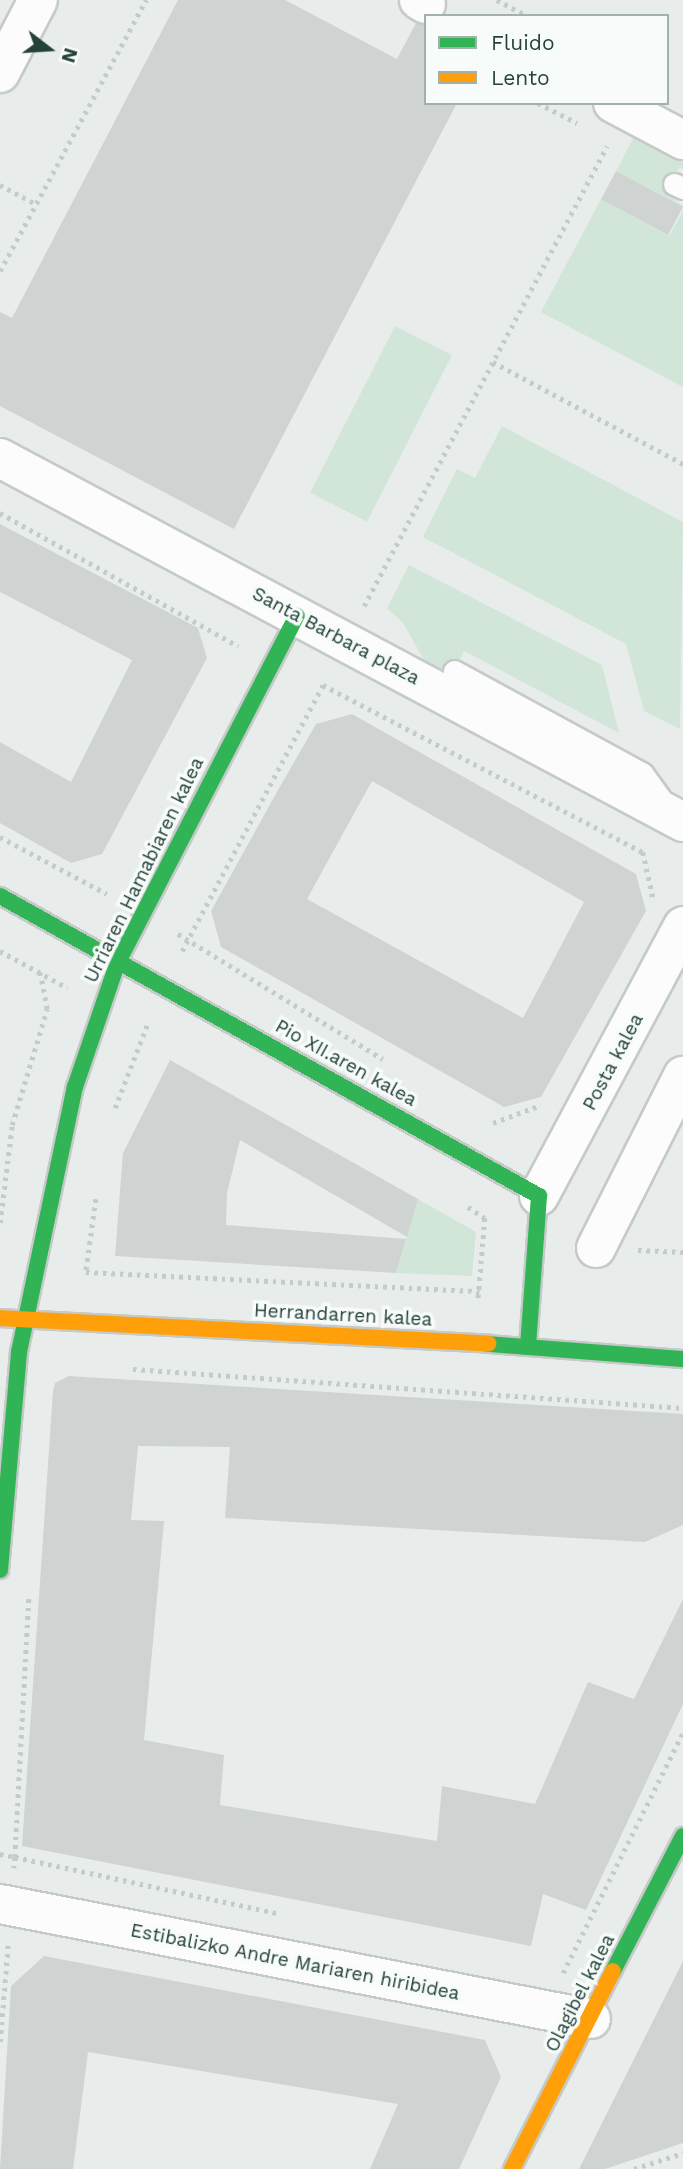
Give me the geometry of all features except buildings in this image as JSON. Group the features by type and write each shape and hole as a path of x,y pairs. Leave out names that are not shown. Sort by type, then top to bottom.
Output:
{"main road":[{"name":"Urriaren Hamabiaren kalea","path":"0,1570 19,1352 57,1161 101,1004 117,964 296,615"},
{"name":"Pio XII.aren kalea","path":"0,896 117,964 471,1155 539,1196"},
{"path":"528,1346 539,1196"},
{"name":"Herrandarren kalea","path":"0,1318 528,1346 683,1359"},
{"name":"Olagibel kalea","path":"512,2169 680,1850"}],"street":[{"path":"0,73 38,0"},
{"path":"600,116 683,140"},
{"name":"Santa Barbara plaza","path":"0,457 677,819"},
{"name":"Posta kalea","path":"539,1196 669,915"},
{"path":"596,1248 683,1076"},
{"name":"Estibalizko Andre Mariaren hiribidea","path":"0,1904 591,2020"}],"lane":[{"path":"454,671 642,773 677,819"}],"path":[{"path":"0,271 146,0"},
{"path":"497,0 523,14"},
{"path":"548,105 600,116"},
{"path":"114,1111 146,1026 188,939 610,141"},
{"path":"0,185 36,204"},
{"path":"493,362 683,464"},
{"path":"0,513 239,646 323,685 643,852 669,915"},
{"path":"233,658 239,646"},
{"path":"0,837 106,896 113,884"},
{"path":"0,1223 12,1125 47,1009 40,973 89,887"},
{"path":"188,939 385,1060"},
{"path":"0,951 157,1030"},
{"path":"97,1190 86,1272 480,1291 485,1218 449,1194 489,1124 551,1101"},
{"path":"129,1368 683,1408"},
{"path":"30,1584 15,1857 289,1916"},
{"path":"0,2042 8,1945 21,1948"},
{"path":"548,1972 562,1975"},
{"path":"634,2169 683,2153"}],"green space":[{"path":"637,131 683,155 683,169 679,168 666,193 683,206 616,171"},
{"path":"601,199 669,236 683,211 683,387 541,312"},
{"path":"395,326 452,355 367,522 310,493"},
{"path":"502,426 683,522 680,729 644,711 626,644 423,537 457,469 475,478"},
{"path":"409,565 602,665 619,733 464,651 448,682 431,672 403,623 387,608"},
{"path":"418,1199 476,1232 472,1276 396,1273"}],"traffic: fast":[{"path":"0,1570 19,1352 75,1087 117,964 297,616"},
{"path":"0,896 539,1196 528,1346"},
{"path":"488,1344 683,1359"},
{"path":"613,1971 683,1836"}],"traffic: slow":[{"path":"0,1318 488,1344"},
{"path":"512,2169 613,1971"}]}
